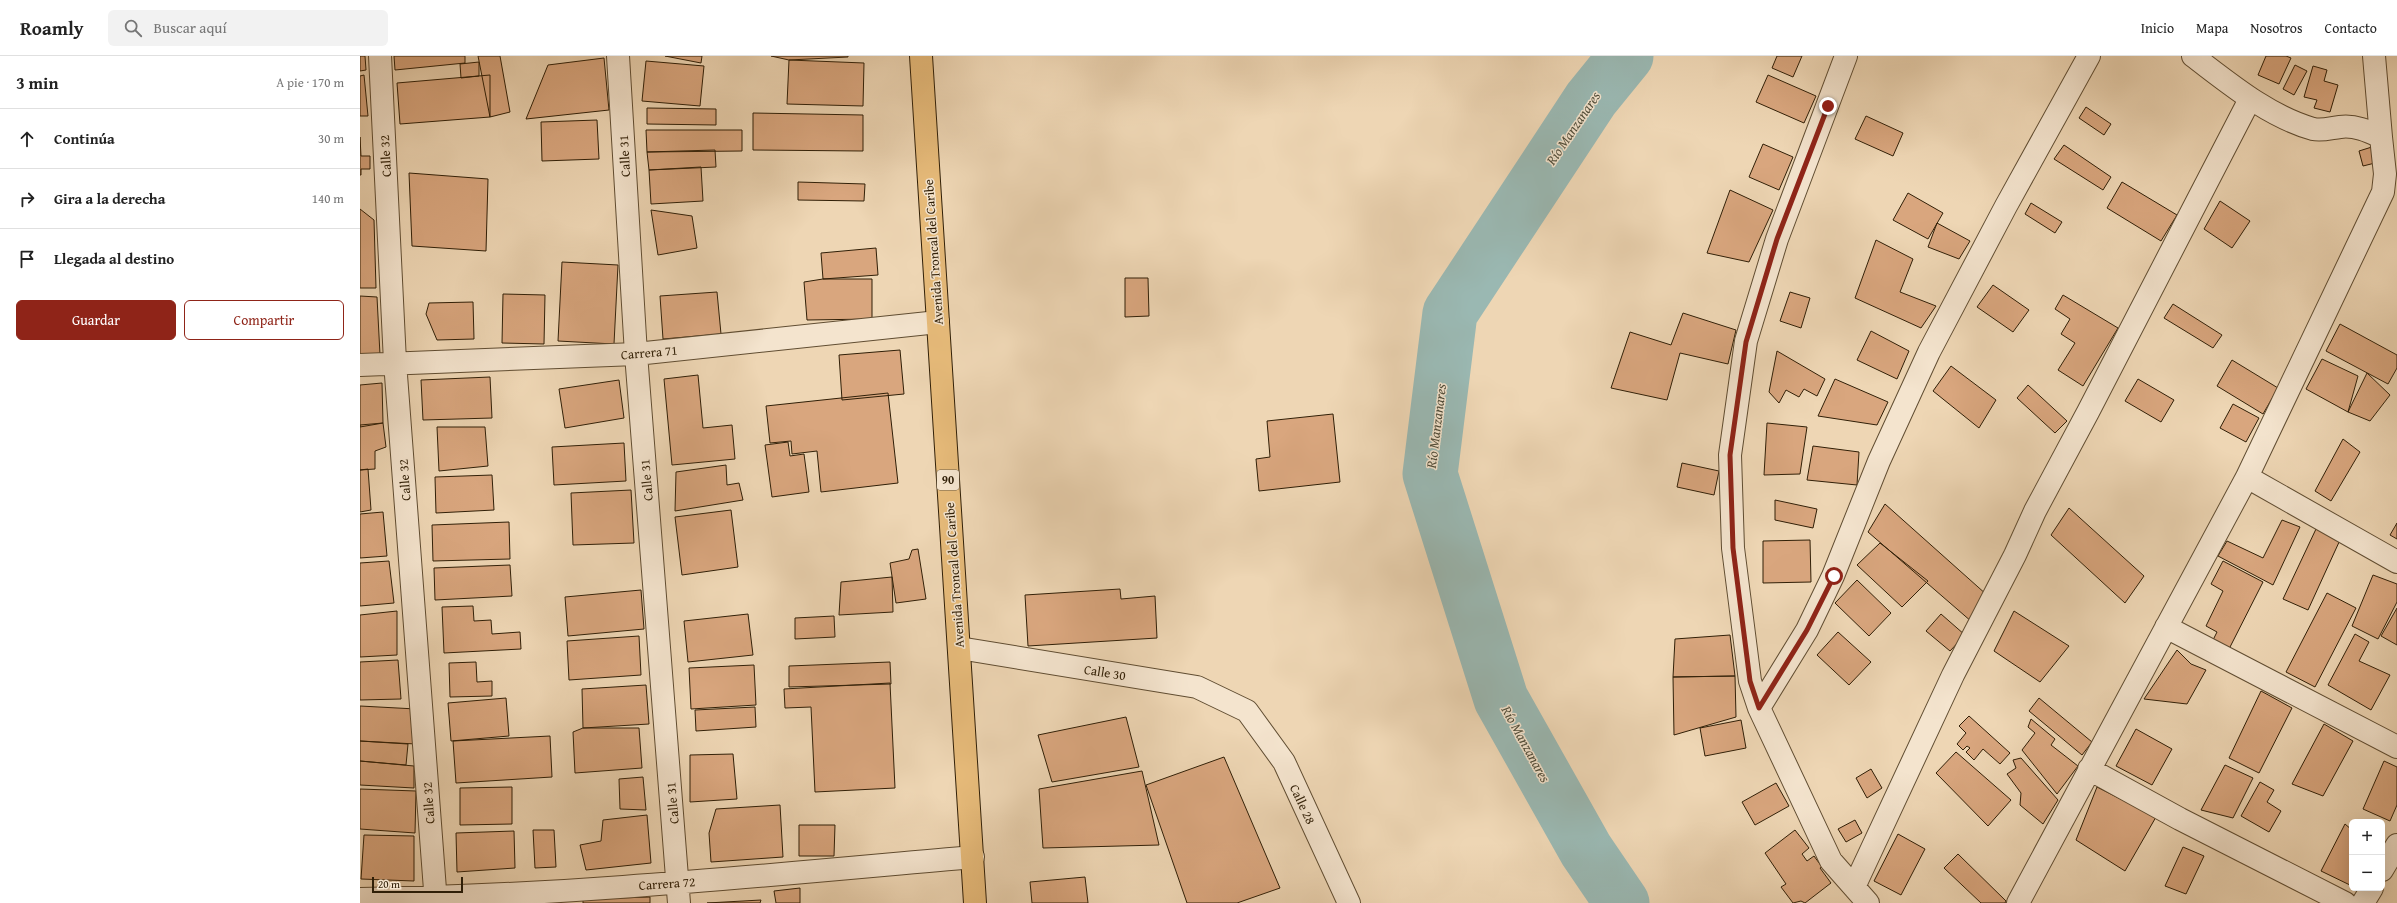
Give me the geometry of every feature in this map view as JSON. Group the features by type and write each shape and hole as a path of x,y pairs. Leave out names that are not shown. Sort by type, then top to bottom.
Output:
{"highway":[{"name":"Avenida Troncal del Caribe","path":"921,56 976,903"}],"street":[{"name":"Calle 32","path":"380,56 395,362 436,901"},
{"name":"Calle 31","path":"618,56 636,354 679,893"},
{"path":"1846,56 1777,239 1746,342 1730,455 1733,548 1750,681 1759,708 1831,860 1868,903"},
{"path":"1759,708 1807,630 1834,576 1879,461 1929,352 2006,206 2089,56"},
{"path":"2193,56 2250,99 2315,129 2348,127 2381,137"},
{"path":"2018,903 2247,477 2383,192 2385,174 2374,56"},
{"path":"1854,887 1953,675 2015,555 2035,511 2250,99"},
{"name":"Carrera 71","path":"360,365 395,362 636,354 938,322"},
{"path":"2247,477 2397,562"},
{"path":"2166,627 2397,747"},
{"name":"Calle 30","path":"959,648 1197,687 1247,711"},
{"name":"Calle 28","path":"1247,711 1284,762 1349,903"},
{"path":"2089,769 2180,819 2345,903"},
{"path":"2385,865 2397,845"},
{"name":"Carrera 72","path":"360,899 436,901 679,893 973,858"},
{"path":"2363,903 2370,891"}],"building":[{"path":"360,56 365,56 366,70 360,71"},
{"path":"394,56 465,56 465,63 395,70"},
{"path":"478,56 500,56 510,112 490,117"},
{"path":"665,56 702,56 701,63"},
{"path":"771,56 848,56 848,57 789,60"},
{"path":"1777,56 1802,56 1793,77 1772,68"},
{"path":"2266,56 2286,56 2291,58 2279,84 2258,75"},
{"path":"604,58 609,110 526,119 548,65"},
{"path":"789,60 864,63 863,106 787,104"},
{"path":"646,61 704,66 700,106 642,101"},
{"path":"479,62 479,76 461,78 460,64"},
{"path":"2295,65 2307,71 2294,95 2283,89"},
{"path":"2313,66 2327,70 2324,81 2338,85 2330,112 2314,108 2317,100 2304,97"},
{"path":"364,75 368,116 360,116 360,76"},
{"path":"490,75 490,117 400,124 397,83"},
{"path":"1768,75 1816,96 1804,123 1756,102"},
{"path":"2086,107 2111,124 2104,135 2079,118"},
{"path":"647,108 716,109 716,125 647,124"},
{"path":"753,113 863,115 863,151 753,150"},
{"path":"1866,116 1903,133 1893,156 1855,139"},
{"path":"597,120 599,159 542,161 541,122"},
{"path":"646,130 742,130 742,151 647,152"},
{"path":"360,137 361,156 370,156 370,169 361,169 361,175 360,175"},
{"path":"1763,144 1793,157 1779,190 1749,177"},
{"path":"2064,145 2111,177 2103,190 2054,159"},
{"path":"2375,146 2379,162 2363,166 2359,151"},
{"path":"715,150 716,167 649,170 647,152"},
{"path":"701,167 703,201 651,204 649,170"},
{"path":"409,173 488,179 486,251 412,246"},
{"path":"798,182 865,184 864,201 798,200"},
{"path":"2122,182 2177,215 2161,241 2107,208"},
{"path":"1730,190 1773,210 1749,262 1707,253"},
{"path":"1908,193 1943,213 1928,239 1893,220"},
{"path":"2220,201 2250,221 2232,248 2204,229"},
{"path":"2031,203 2062,222 2055,233 2025,214"},
{"path":"360,209 374,220 376,288 360,288"},
{"path":"651,210 692,216 697,248 658,255"},
{"path":"1937,223 1970,241 1959,259 1928,247"},
{"path":"1876,240 1913,259 1900,292 1936,306 1921,328 1855,298"},
{"path":"876,248 878,275 823,279 821,253"},
{"path":"562,262 618,265 614,344 558,341"},
{"path":"1125,278 1148,278 1149,316 1125,317"},
{"path":"823,279 872,279 872,319 807,320 804,282"},
{"path":"1993,285 2029,310 2013,332 1977,307"},
{"path":"717,292 721,334 663,339 660,296"},
{"path":"1790,292 1810,298 1801,328 1780,321"},
{"path":"503,294 545,295 544,344 502,343"},
{"path":"2063,295 2118,328 2083,386 2058,370 2075,343 2061,334 2070,319 2055,309"},
{"path":"360,296 377,297 380,355 360,356"},
{"path":"473,302 474,339 437,340 426,314 429,303"},
{"path":"2173,304 2222,335 2213,348 2164,318"},
{"path":"1683,313 1736,330 1728,364 1680,353 1667,400 1611,388 1630,332 1671,345"},
{"path":"2340,324 2397,355 2397,368 2388,384 2326,351"},
{"path":"1871,331 1909,351 1897,379 1857,360"},
{"path":"900,350 904,394 842,400 839,355"},
{"path":"1777,351 1825,379 1817,396 1804,389 1799,397 1786,390 1779,403 1769,392"},
{"path":"2322,359 2358,376 2348,412 2306,389"},
{"path":"2232,360 2278,388 2263,414 2217,386"},
{"path":"1951,366 1996,400 1979,428 1933,391"},
{"path":"2367,373 2390,395 2370,421 2348,412"},
{"path":"698,375 703,428 732,425 735,459 672,465 664,379"},
{"path":"490,377 492,418 423,420 421,380"},
{"path":"1835,379 1888,402 1877,425 1818,416"},
{"path":"2138,379 2174,400 2161,422 2125,401"},
{"path":"619,380 624,418 565,428 559,389"},
{"path":"382,383 383,423 360,427 360,385"},
{"path":"2028,385 2067,421 2055,433 2017,398"},
{"path":"888,393 898,483 821,492 817,451 792,454 791,441 770,443 766,406"},
{"path":"2233,404 2259,418 2246,442 2220,428"},
{"path":"1333,414 1340,482 1259,491 1256,459 1270,457 1267,421"},
{"path":"383,423 386,447 375,451 375,469 360,470 360,425"},
{"path":"1767,423 1807,427 1800,474 1764,475"},
{"path":"437,427 485,427 488,466 439,471"},
{"path":"2343,439 2360,452 2331,501 2315,491"},
{"path":"788,442 790,456 804,454 809,492 772,497 765,445"},
{"path":"624,443 626,481 554,485 552,447"},
{"path":"1813,446 1859,452 1857,485 1807,480"},
{"path":"1682,463 1719,471 1714,495 1677,487"},
{"path":"726,465 727,485 739,483 743,500 675,511 676,472"},
{"path":"368,469 371,510 360,512 360,470"},
{"path":"492,475 494,510 436,513 435,477"},
{"path":"631,490 634,543 573,545 571,493"},
{"path":"1775,500 1817,509 1813,528 1775,520"},
{"path":"1885,504 1987,595 1972,622 1868,532"},
{"path":"2069,508 2144,576 2125,603 2051,535"},
{"path":"731,510 738,567 682,575 675,517"},
{"path":"383,512 387,556 360,558 360,514"},
{"path":"2282,520 2300,527 2273,585 2218,556 2227,541 2263,558"},
{"path":"509,522 510,559 433,561 432,525"},
{"path":"2397,523 2397,539 2390,535"},
{"path":"2316,529 2340,540 2308,610 2283,599"},
{"path":"1810,540 1811,582 1763,583 1763,541"},
{"path":"1880,543 1928,581 1902,607 1857,565"},
{"path":"918,549 926,599 896,603 890,563 909,559 912,550"},
{"path":"389,561 394,603 360,606 360,563"},
{"path":"2223,561 2263,582 2228,651 2212,642 2217,632 2206,626 2223,591 2211,584"},
{"path":"510,565 512,596 435,600 434,568"},
{"path":"2373,575 2397,584 2397,602 2378,639 2352,626"},
{"path":"892,577 893,612 839,615 841,582"},
{"path":"1857,580 1891,613 1869,636 1835,603"},
{"path":"1120,589 1121,599 1155,596 1157,638 1028,646 1025,595"},
{"path":"641,590 644,629 568,636 565,597"},
{"path":"2327,593 2356,608 2315,687 2286,672"},
{"path":"473,606 474,621 491,620 492,634 520,632 521,649 444,653 442,607"},
{"path":"2397,608 2397,645 2381,636"},
{"path":"397,611 397,655 360,657 360,615"},
{"path":"2014,611 2069,646 2040,682 1994,651"},
{"path":"748,614 753,655 688,662 684,621"},
{"path":"1941,614 1965,635 1950,651 1926,631"},
{"path":"834,616 835,637 795,639 795,618"},
{"path":"1838,632 1871,662 1849,685 1817,655"},
{"path":"2355,634 2369,642 2359,661 2390,675 2371,710 2328,685"},
{"path":"1730,635 1735,676 1673,677 1675,639"},
{"path":"639,636 641,675 569,680 567,641"},
{"path":"2177,650 2191,664 2206,670 2187,704 2144,699"},
{"path":"398,660 401,699 360,700 360,662"},
{"path":"476,662 477,682 492,681 492,696 450,697 449,663"},
{"path":"890,662 891,684 789,687 789,666"},
{"path":"754,665 756,705 691,709 689,668"},
{"path":"1735,676 1736,717 1674,735 1673,677"},
{"path":"890,683 895,788 815,792 811,707 785,708 784,689"},
{"path":"646,685 649,724 583,728 582,689"},
{"path":"2261,691 2292,708 2259,773 2229,758"},
{"path":"506,698 509,736 451,741 448,703"},
{"path":"2039,698 2092,742 2082,755 2029,711"},
{"path":"360,706 416,709 416,744 360,741"},
{"path":"755,707 756,727 696,731 695,710"},
{"path":"1969,716 2010,753 2000,764 1983,749 1974,760 1966,752 1970,748 1967,746 1963,750 1957,744 1966,733 1959,726"},
{"path":"1126,717 1139,767 1052,782 1038,735"},
{"path":"2031,719 2055,739 2051,745 2078,766 2057,794 2022,750 2035,733 2028,727"},
{"path":"1741,720 1746,748 1705,756 1700,728"},
{"path":"2324,724 2353,741 2323,796 2292,784"},
{"path":"583,728 639,728 642,768 575,773 573,732"},
{"path":"2136,729 2172,749 2152,785 2116,766"},
{"path":"550,736 552,777 456,783 453,741"},
{"path":"360,741 408,744 406,765 360,761"},
{"path":"1956,752 2011,800 1988,826 1936,773"},
{"path":"733,754 737,799 690,802 690,755"},
{"path":"1224,757 1280,888 1237,903 1187,903 1146,785"},
{"path":"2021,758 2058,800 2043,824 2020,805 2021,793 2007,774 2016,768 2013,760"},
{"path":"360,761 414,766 414,788 360,785"},
{"path":"2384,761 2397,767 2397,805 2390,821 2363,809"},
{"path":"2225,765 2253,778 2233,818 2201,810"},
{"path":"1871,769 1882,788 1867,798 1856,778"},
{"path":"1142,771 1159,845 1043,848 1039,789"},
{"path":"643,777 646,810 620,809 619,779"},
{"path":"2260,782 2274,790 2267,802 2281,811 2269,832 2241,816"},
{"path":"1776,783 1789,806 1755,825 1742,802"},
{"path":"512,787 512,824 460,825 460,788"},
{"path":"2097,787 2156,817 2125,871 2076,840"},
{"path":"360,789 416,791 415,833 360,829"},
{"path":"780,805 783,857 711,862 709,833 716,809"},
{"path":"647,815 651,863 586,870 580,845 601,841 603,820"},
{"path":"1855,820 1862,833 1846,842 1838,829"},
{"path":"2345,824 2349,827 2349,885 2321,871"},
{"path":"799,825 835,825 834,856 799,856"},
{"path":"533,830 554,830 556,867 535,868"},
{"path":"1795,830 1809,848 1802,854 1807,861 1814,856 1822,867 1820,868 1831,883 1805,903 1801,901 1793,903 1781,887 1786,884 1765,853"},
{"path":"514,831 515,868 457,872 456,833"},
{"path":"1898,834 1925,849 1901,895 1874,881"},
{"path":"364,835 414,836 414,881 361,879"},
{"path":"2183,847 2204,856 2186,894 2165,886"},
{"path":"1958,854 2006,901 2005,903 1981,903 1944,868"},
{"path":"1085,877 1088,903 1032,903 1030,882"},
{"path":"800,888 800,903 776,903 774,891"},
{"path":"650,897 650,903 583,903 583,899"},
{"path":"761,900 760,903 707,903"}],"waterway":[{"name":"Río Manzanares","path":"1622,903 1586,850 1501,699 1430,474 1450,313 1591,99 1626,56"}],"route":[{"path":"1828,106 1777,239 1746,342 1730,455 1733,548 1750,681 1759,708 1807,630 1834,576"}]}
